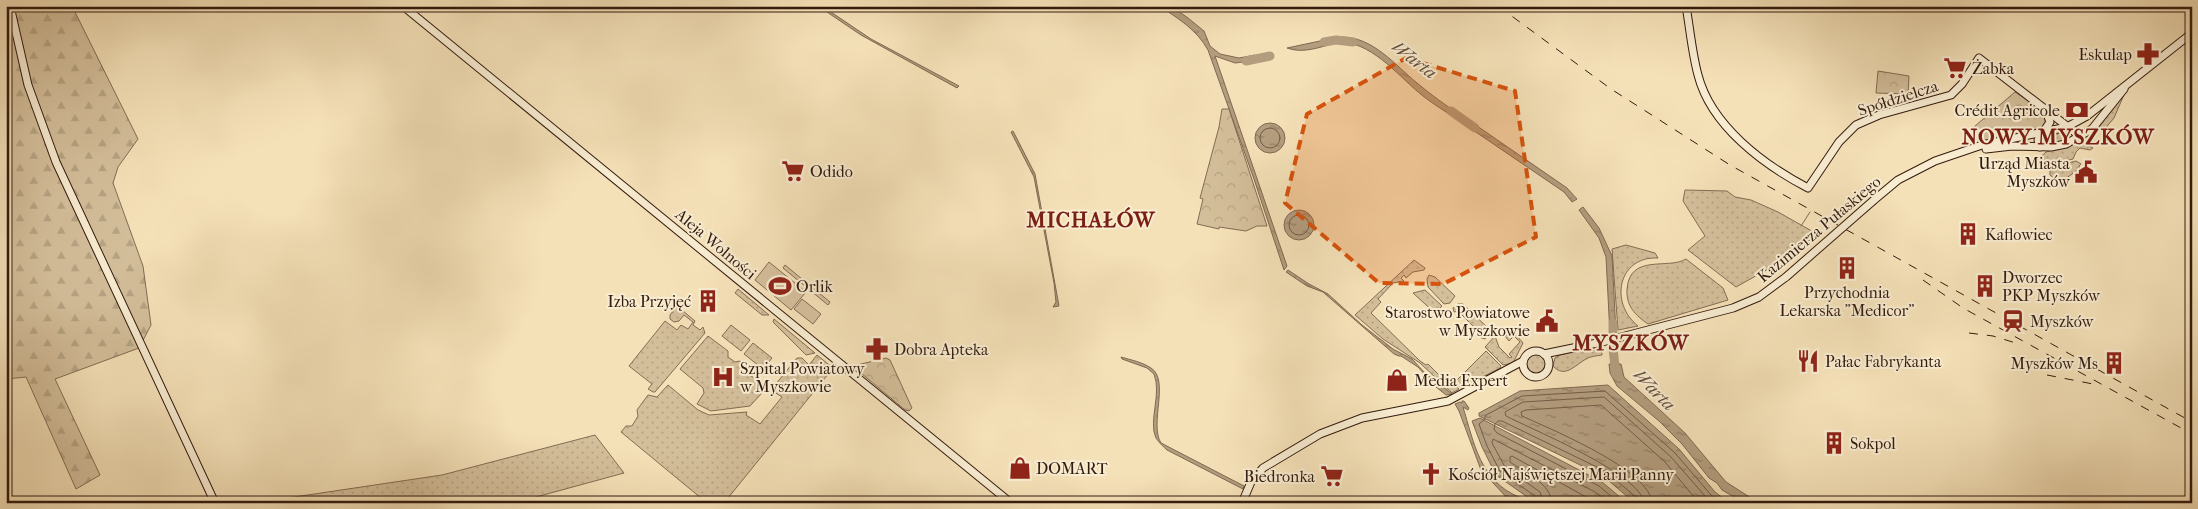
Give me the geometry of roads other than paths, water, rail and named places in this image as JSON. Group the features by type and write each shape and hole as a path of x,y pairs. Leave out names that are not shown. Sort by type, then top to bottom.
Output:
{"main road":[{"path":"10,6 33,100 56,162 214,503"},
{"name":"Aleja Wolności","path":"403,6 1011,503"},
{"name":"Spółdzielcza","path":"1686,6 1698,75 1714,110 1760,158 1808,188 1839,142 1856,125 1879,115 1951,95 1962,84 1980,58 2045,109"},
{"path":"2128,84 2192,33"},
{"name":"Kazimierza Pułaskiego","path":"1544,354 1606,341 1724,310 1759,297 1786,277 1898,180 1917,169 1968,150 2067,127 2087,116 2128,84"},
{"name":"Kazimierza Pułaskiego","path":"1968,150 2012,146 2059,146 2096,126 2128,84"},
{"path":"2045,109 2079,136"},
{"path":"2040,147 2038,140 2050,122 2045,109"},
{"name":"Kazimierza Pułaskiego","path":"1549,362 1567,349"},
{"path":"1499,374 1519,370 1525,371 1532,377 1542,376 1548,369 1549,362 1544,354 1536,351 1530,352 1525,356 1523,362 1525,371"},
{"path":"1243,500 1258,472 1273,461 1330,428 1376,414 1448,401 1523,362"}],"water":[{"path":"818,6 822,6 871,39 959,86 957,88 861,35"},
{"path":"1159,6 1171,6 1188,18 1204,31 1210,46 1220,54 1239,58 1255,55 1259,60 1235,63 1215,56 1287,266 1284,270 1208,50 1193,30"},
{"path":"1342,37 1353,38 1374,47 1428,92 1461,116 1458,120 1423,96 1377,56 1366,49 1344,42"},
{"path":"1334,38 1336,43 1312,49 1293,50 1287,48"},
{"path":"1467,119 1567,188 1577,199 1572,202 1564,192 1464,124"},
{"path":"1270,123 1276,124 1284,132 1284,144 1276,152 1270,153 1264,152 1256,144 1255,138 1256,132 1264,124"},
{"path":"1013,131 1035,174 1059,306 1053,307 1056,302 1054,283 1034,177 1011,132"},
{"path":"1583,207 1599,228 1612,256 1616,333 1610,335 1606,257 1599,238 1579,210"},
{"path":"1299,210 1310,214 1314,225 1310,236 1299,240 1288,236 1284,225 1288,214"},
{"path":"1288,270 1328,294 1362,325 1393,349 1412,359 1424,372 1452,394 1446,395 1418,367 1401,356 1394,354 1323,292 1307,286 1286,272"},
{"path":"1121,357 1144,364 1156,374 1159,382 1157,425 1161,443 1244,486 1243,489 1167,450 1160,443 1156,438 1153,424 1157,390 1154,374 1147,368"},
{"path":"1609,364 1621,364 1624,377 1685,433 1726,482 1759,503 1739,503 1736,498 1722,490 1717,483 1709,478 1682,444 1659,421 1617,386 1610,373"},
{"path":"1608,385 1679,449 1715,492 1729,503 1635,503 1603,476 1479,416 1479,413 1520,391"},
{"path":"1462,401 1469,408 1468,410 1463,407 1480,459 1495,481 1519,497 1517,501 1509,500 1481,470 1455,404 1462,403"},
{"path":"1480,418 1602,482 1627,503 1536,503 1496,475 1472,421"}],"waterway":[{"name":"Warta","path":"1324,42 1336,40 1353,42"},
{"name":"Warta","path":"1246,61 1270,56"},
{"name":"Warta","path":"1451,111 1475,128"},
{"path":"1801,226 1810,212"},
{"name":"Warta","path":"1613,323 1613,349 1616,374"}],"railway":[{"path":"1498,6 1611,89 1730,165 2192,422"},
{"path":"1923,280 1963,308 2192,434"},
{"path":"1969,333 1993,336 2019,344"},
{"path":"2047,375 2093,384"}],"place":[{"name":"Eskulap","path":"2148,54"},
{"name":"Żabka","path":"1955,68"},
{"name":"Crédit Agricole","path":"2077,110"},
{"name":"Odido","path":"793,171"},
{"name":"Urząd Miasta Myszków","path":"2086,172"},
{"name":"Kaflowiec","path":"1968,234"},
{"name":"Przychodnia Lekarska \"Medicor\"","path":"1847,268"},
{"name":"Orlik","path":"780,286"},
{"name":"Dworzec PKP Myszków","path":"1985,286"},
{"name":"Izba Przyjęć","path":"708,301"},
{"name":"Starostwo Powiatowe w Myszkowie","path":"1547,321"},
{"name":"Myszków","path":"2013,321"},
{"name":"Dobra Apteka","path":"877,349"},
{"name":"Pałac Fabrykanta","path":"1808,361"},
{"name":"Myszków Ms","path":"2114,363"},
{"name":"Szpital Powiatowy w Myszkowie","path":"723,377"},
{"name":"Media Expert","path":"1397,380"},
{"name":"Sokpol","path":"1834,443"},
{"name":"DOMART","path":"1020,468"},
{"name":"Kościół Najświętszej Marii Panny","path":"1431,474"},
{"name":"Biedronka","path":"1332,476"}],"district":[{"name":"NOWY MYSZKÓW","path":"2058,137"},
{"name":"MICHAŁÓW","path":"1091,220"},
{"name":"MYSZKÓW","path":"1631,343"}]}
